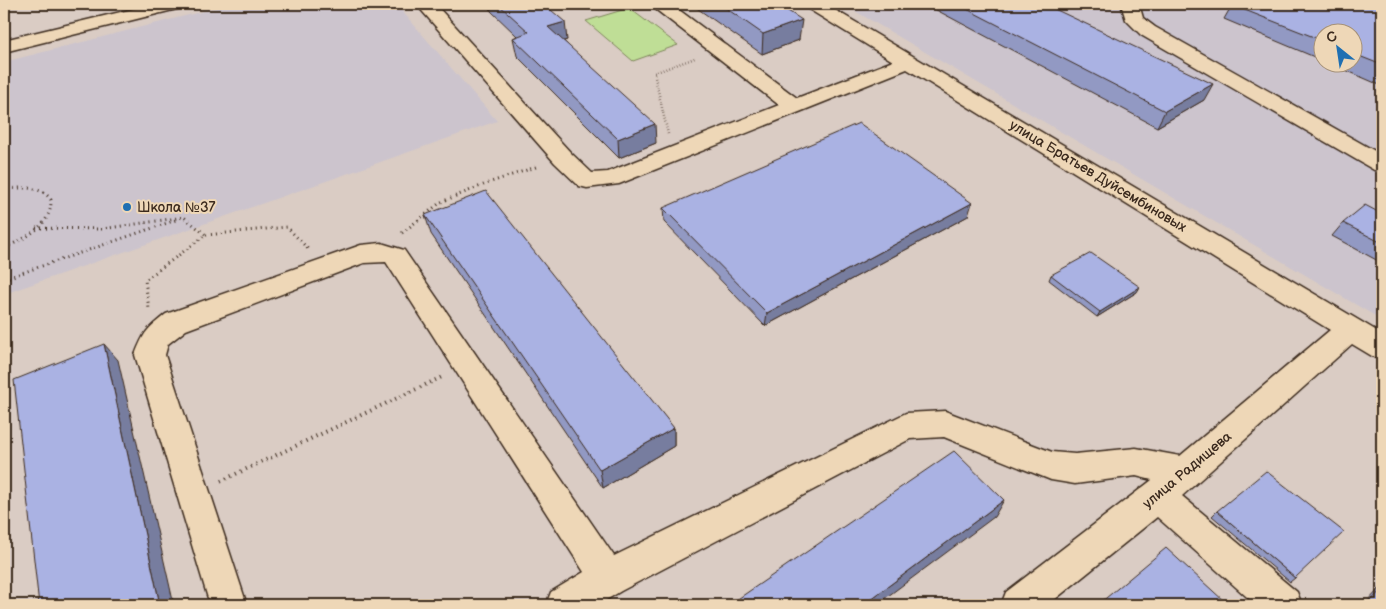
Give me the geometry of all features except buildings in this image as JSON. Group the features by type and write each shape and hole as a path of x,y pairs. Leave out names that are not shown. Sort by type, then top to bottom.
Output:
{"street":[{"path":"4,46 175,4"},
{"path":"425,4 563,158 588,181 610,179 908,62"},
{"path":"660,4 795,106"},
{"name":"улица Братьев Дуйсембиновых","path":"813,4 1382,348"},
{"path":"1130,4 1135,20 1148,30 1382,165"},
{"path":"228,605 150,355 156,338 176,322 361,254 381,252 395,256 608,578"},
{"name":"улица Радищева","path":"1019,605 1158,496 1350,329"},
{"path":"564,605 608,578 906,426 945,424 1052,466 1076,469 1136,462 1185,472"},
{"path":"1158,496 1284,605"}],"path":[{"path":"630,4 637,10"},
{"path":"673,154 654,73 700,57 692,51"},
{"path":"381,252 441,202 491,182 563,158"},
{"path":"4,190 25,188 37,190 46,194 50,200 51,209 46,218 36,228 23,238 4,248"},
{"path":"36,228 102,229 184,217 206,235"},
{"path":"4,280 184,217"},
{"path":"156,338 145,280 206,235 287,227 307,248 319,269"},
{"path":"194,494 467,366"}],"shaded area":[{"name":"Школа №37","path":"232,4 396,4 497,121 4,294 4,62"},
{"path":"843,4 1382,4 1382,320"}],"green space":[{"path":"629,8 678,45 633,61 586,21"}],"place":[{"name":"Школа №37","path":"127,207"}]}
